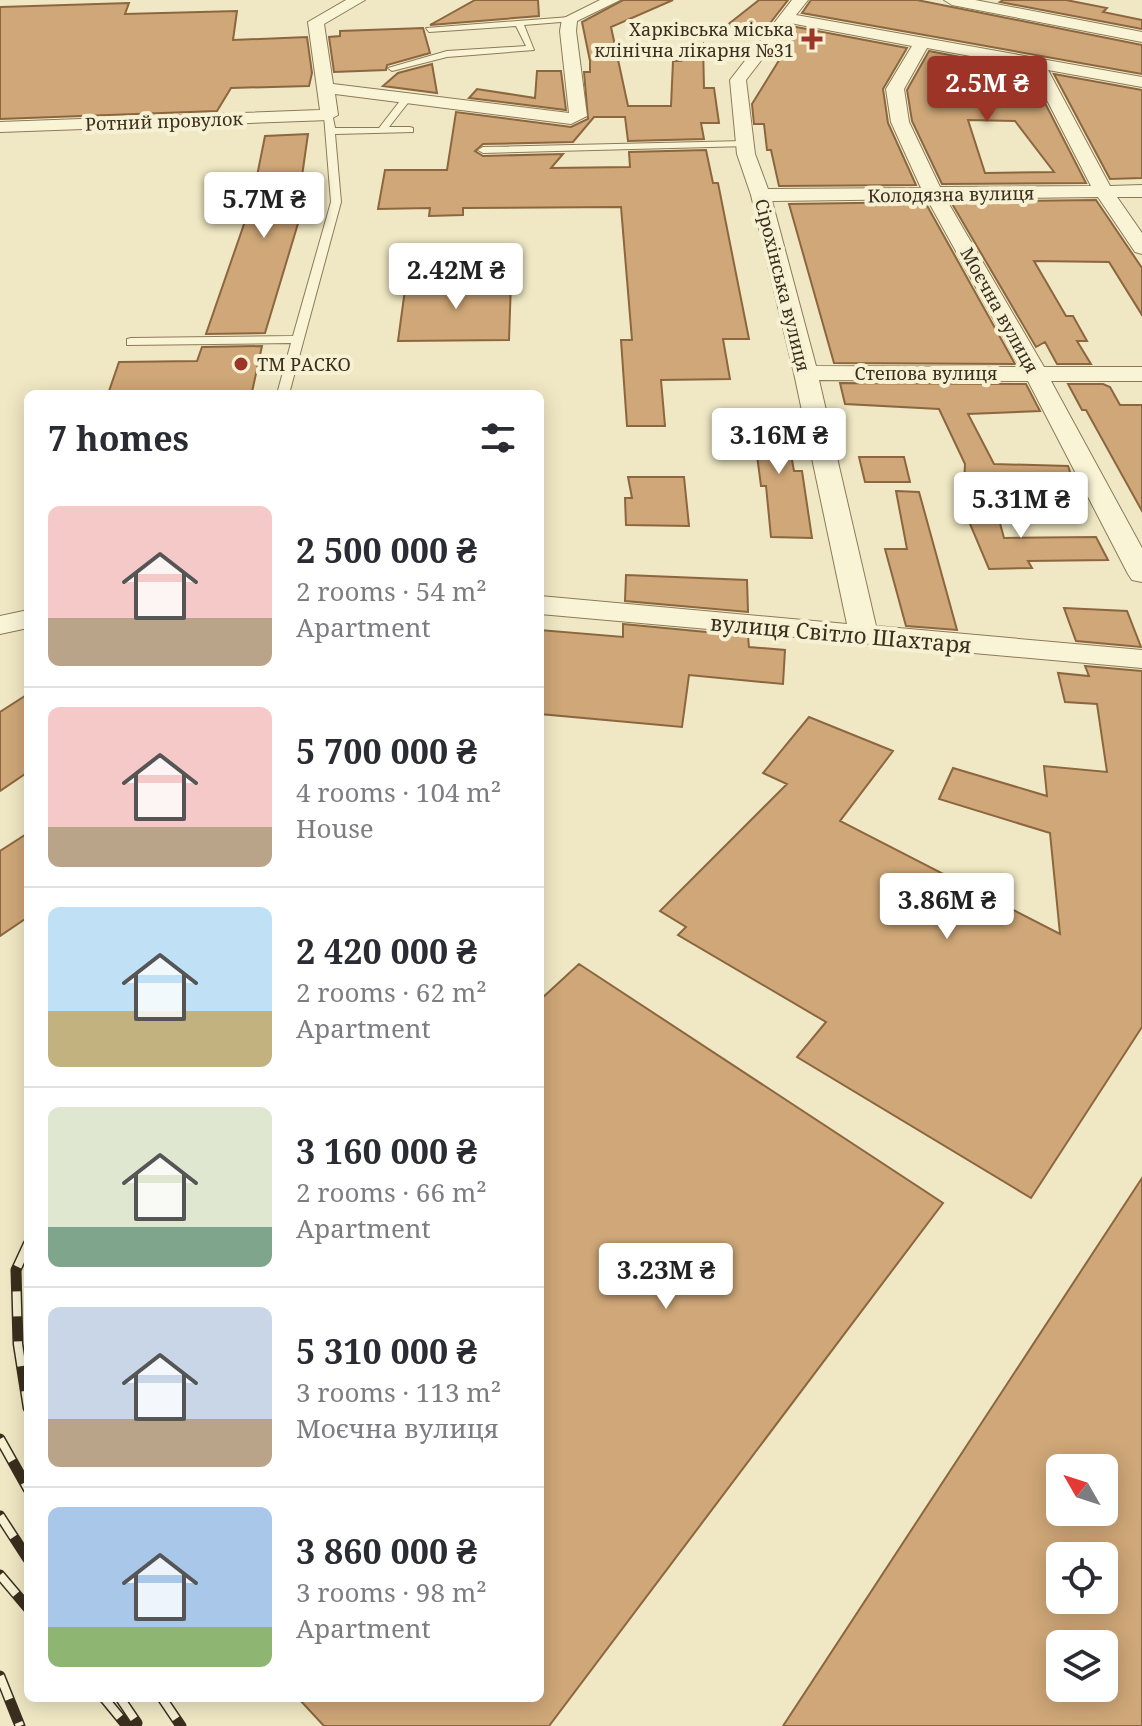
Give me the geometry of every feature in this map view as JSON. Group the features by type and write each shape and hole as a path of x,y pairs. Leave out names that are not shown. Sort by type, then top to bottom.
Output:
{"street":[{"path":"316,0 329,123"},
{"path":"316,22 357,0"},
{"path":"327,88 556,119 578,116 568,31 570,19 612,0"},
{"path":"952,0 1142,37"},
{"path":"793,9 922,43 1142,82"},
{"name":"Сірохінська вулиця","path":"793,9 738,80 745,144 806,373 864,636"},
{"name":"Моєчна вулиця","path":"922,43 895,89 900,122 935,196 1035,372 1142,574"},
{"path":"1036,63 1104,192 1142,248"},
{"name":"Ротний провулок","path":"0,127 329,123"},
{"name":"Колодязна вулиця","path":"761,195 935,196 1142,191"},
{"name":"Степова вулиця","path":"806,373 1142,374"},
{"name":"вулиця Світло Шахтаря","path":"544,605 1142,659"},
{"path":"0,625 24,620"}],"lane":[{"path":"429,30 570,19"},
{"path":"392,68 447,54 531,48 519,23"},
{"path":"382,130 406,99"},
{"path":"284,390 336,202 329,123 382,130 410,130"},
{"path":"483,150 745,144"},
{"path":"131,342 298,339"}],"building":[{"path":"475,0 538,0 539,16 430,25"},
{"path":"623,0 673,0 611,27 628,106 671,106 673,61 681,61 703,44 704,88 714,88 719,123 701,123 704,139 628,141 625,117 594,117 573,142 483,144 475,151 483,156 563,154 551,168 630,167 629,152 706,150 713,183 718,183 749,339 723,339 730,379 661,380 665,426 627,426 621,340 632,340 621,207 463,208 463,215 429,216 430,208 378,209 385,170 447,170 456,112 571,127 588,119 584,72 590,72 590,61 582,22"},
{"path":"759,0 788,0 764,31 726,26"},
{"path":"811,0 917,0 1142,45 1142,74 802,13"},
{"path":"1066,0 1107,8 1103,12 1142,20 1142,29 1000,2"},
{"path":"129,3 125,14 237,11 233,40 307,37 312,73 309,86 231,88 217,111 0,119 0,7"},
{"path":"791,26 907,48 883,89 888,123 916,185 779,186 771,150 767,150 764,124 754,124 752,104 794,36 785,35"},
{"path":"423,28 430,53 387,65 386,70 334,72 329,37 340,36 340,31"},
{"path":"929,51 1028,70 1086,183 942,184 912,121 907,90","holes":["968,120 1015,121 1054,172 985,173"]},
{"path":"432,64 437,93 383,86 398,73"},
{"path":"537,71 561,71 566,110 469,98 477,89 535,98"},
{"path":"1054,74 1142,90 1142,178 1110,179"},
{"path":"308,134 299,197 306,197 265,333 206,334 252,201 265,136"},
{"path":"1096,200 1142,268 1142,315 1109,262 1034,261 1066,316 1073,316 1087,341 1077,341 1091,364 1057,364 1045,342 1036,347 951,202"},
{"path":"925,202 1015,364 834,363 789,204"},
{"path":"511,281 509,340 398,341 406,282"},
{"path":"262,346 252,390 109,390 119,362 197,361 202,347"},
{"path":"840,383 1026,384 1040,411 968,414 994,464 1068,466 1076,489 964,486 965,464 939,409 845,404"},
{"path":"1068,384 1103,384 1110,387 1120,405 1142,405 1142,511 1086,410 1082,410"},
{"path":"739,415 784,416 794,471 802,471 812,538 771,537 766,486 761,486 755,440 742,440"},
{"path":"859,457 904,457 910,482 865,482"},
{"path":"628,477 684,477 689,526 626,525 625,498 632,498"},
{"path":"896,491 919,492 957,630 906,626 885,549 907,549"},
{"path":"957,493 992,494 1004,538 1096,537 1108,560 1028,561 1032,568 989,569"},
{"path":"626,575 747,580 748,612 625,601"},
{"path":"1064,608 1127,611 1141,647 1076,641"},
{"path":"623,624 748,636 749,647 785,650 783,684 689,675 682,727 544,714 544,630 623,637"},
{"path":"1085,666 1142,671 1142,1027 1031,1198 797,1057 826,1022 678,935 686,927 660,911 787,784 763,773 809,717 893,751 840,821 1060,934 1050,833 939,799 953,768 1047,796 1044,766 1107,772 1097,704 1065,702 1058,673 1089,676"},
{"path":"24,697 24,775 0,791 0,712"},
{"path":"24,836 24,920 0,936 0,851"},
{"path":"579,964 943,1203 549,1726 324,1726 302,1702 544,1702 544,996"},
{"path":"1142,1178 1142,1726 783,1726"}],"railway":[{"path":"24,1253 16,1270 18,1344 24,1382"},
{"path":"0,1439 24,1482"},
{"path":"0,1516 24,1553"},
{"path":"0,1575 24,1603"},
{"path":"0,1676 20,1726"},
{"path":"107,1702 127,1726"},
{"path":"123,1702 137,1723"},
{"path":"165,1702 181,1726"}],"place":[{"name":"Харківська міська клінічна лікарня №31","path":"812,39"},
{"name":"ТМ РАСКО","path":"241,364"}]}
